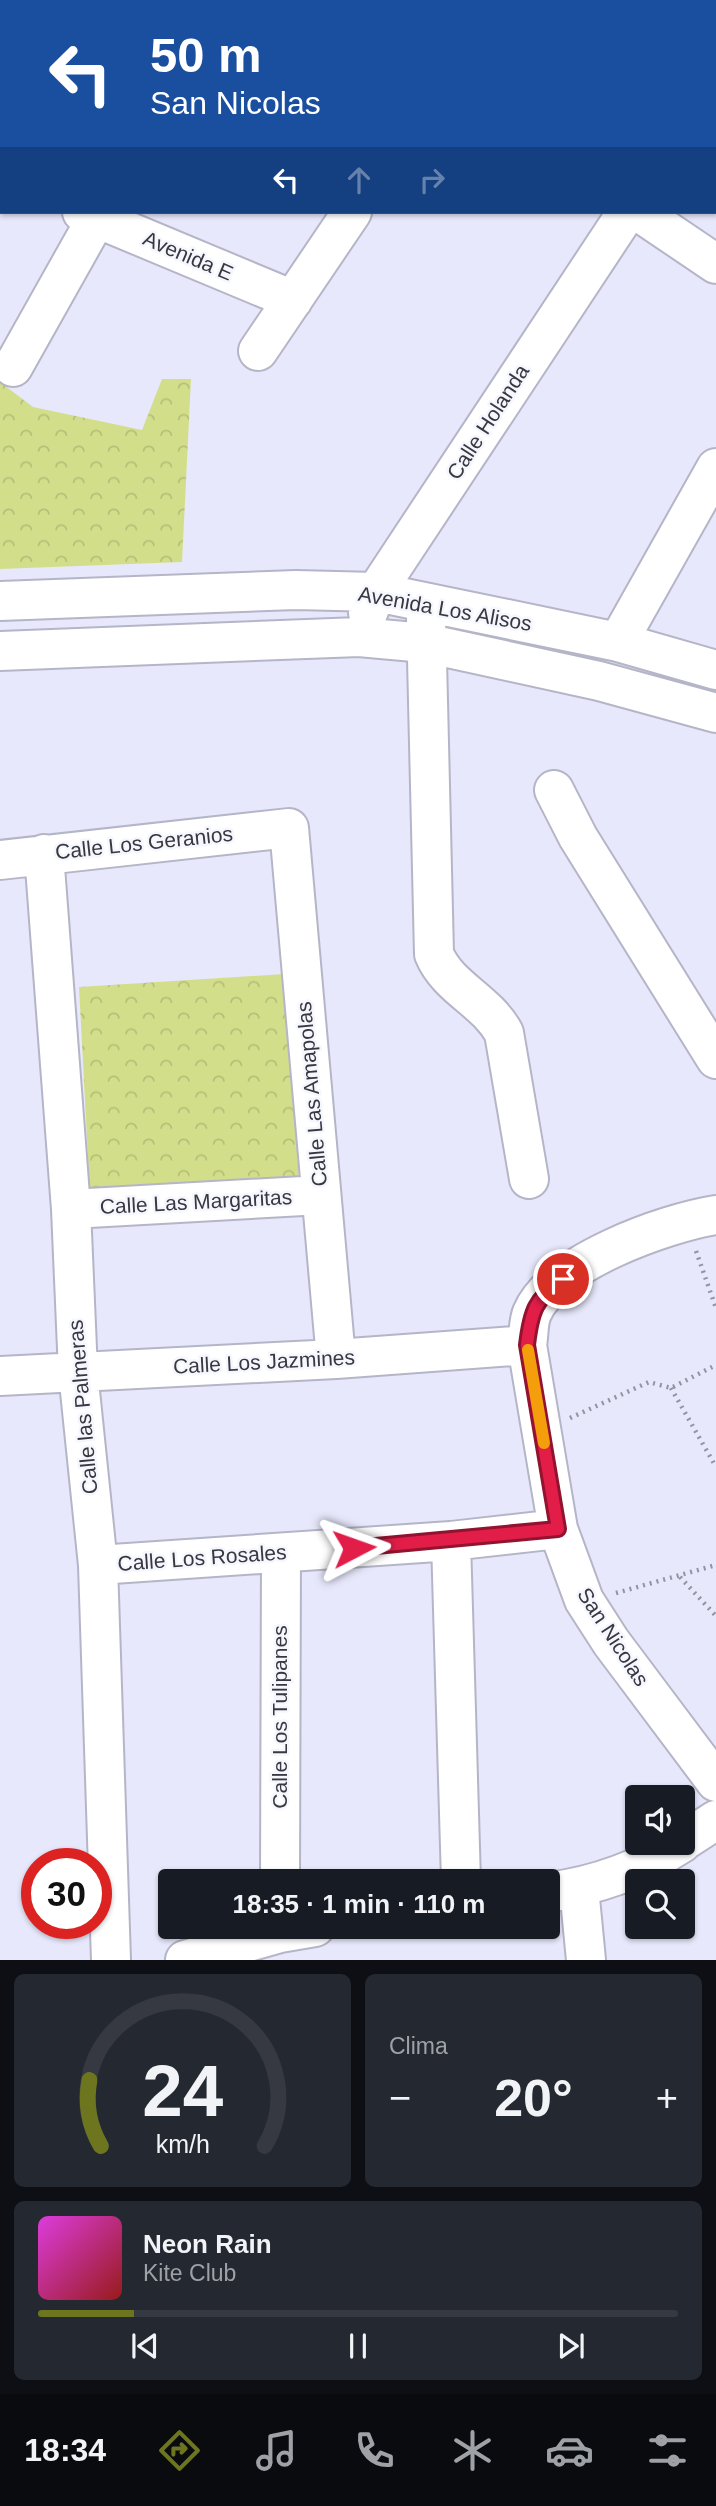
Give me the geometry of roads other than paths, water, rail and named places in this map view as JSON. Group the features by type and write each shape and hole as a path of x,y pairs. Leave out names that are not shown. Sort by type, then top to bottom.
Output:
{"street":[{"path":"13,367 93,214"},
{"name":"Avenida E","path":"93,214 293,300"},
{"path":"258,351 351,214"},
{"name":"Calle Holanda","path":"359,637 376,592 625,214"},
{"path":"642,214 716,264"},
{"path":"618,642 716,468"},
{"name":"Avenida Los Alisos","path":"0,601 296,590 376,592 618,642 716,670"},
{"path":"426,601 434,954 442,972 494,1015 504,1033 529,1179"},
{"name":"Avenida Los Alisos","path":"0,651 359,637 425,643 599,681 716,713"},
{"path":"554,790 578,837 716,1059"},
{"name":"Calle Los Geranios","path":"0,860 289,828"},
{"name":"Calle Las Amapolas","path":"289,828 336,1359"},
{"name":"Calle las Palmeras","path":"44,854 71,1209 78,1373 98,1565 111,1960"},
{"name":"Calle Las Margaritas","path":"71,1209 321,1195"},
{"name":"San Nicolas","path":"701,1218 642,1234 581,1267 545,1292 531,1314 527,1345 558,1529 584,1600 611,1642 716,1782"},
{"name":"Calle Los Jazmines","path":"0,1376 336,1359 527,1345"},
{"name":"Calle Los Rosales","path":"98,1565 450,1541 558,1529"},
{"path":"450,1541 461,1869"},
{"name":"Calle Los Tulipanes","path":"280,1869 281,1553"},
{"path":"695,1834 716,1820"},
{"path":"586,1960 563,1890 663,1855"},
{"path":"185,1960 269,1939"}]}
